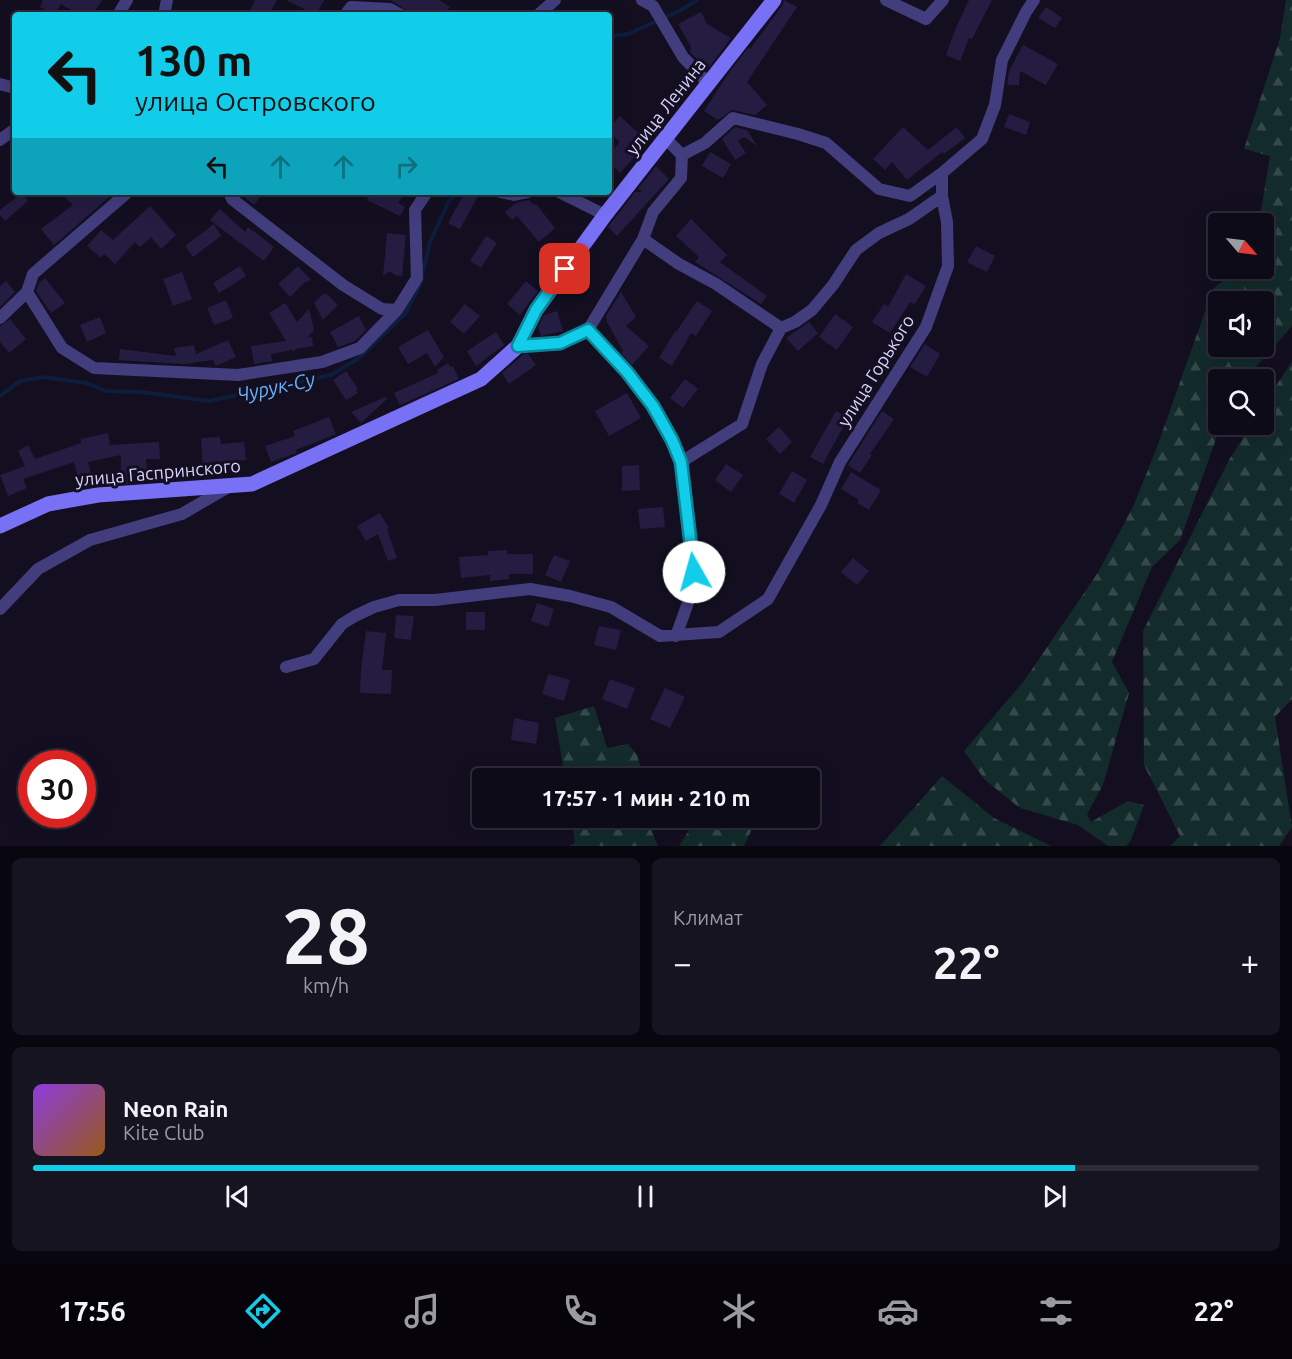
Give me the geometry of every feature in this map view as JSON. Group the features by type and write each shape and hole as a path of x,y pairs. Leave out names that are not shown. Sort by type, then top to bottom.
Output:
{"main road":[{"name":"улица Ленина","path":"481,379 518,346 536,310 605,215 774,0"},
{"name":"улица Гаспринского","path":"0,526 48,504 99,495 252,484 481,379"}],"street":[{"path":"541,12 555,0"},
{"path":"886,0 926,19 943,0"},
{"path":"682,155 705,143 733,118 826,143 879,189 910,196 942,173 982,139 995,105 1002,60 1034,0"},
{"path":"647,3 670,34 683,57 709,84"},
{"path":"347,12 351,7 390,9 396,12"},
{"path":"518,346 560,343 588,330 643,239 652,212 681,178 682,155 666,139"},
{"name":"улица Горького","path":"286,666 314,658 342,624 374,607 399,600 435,600 530,589 570,596 611,607 660,636 676,636 719,632 768,599 821,505 840,462 926,327 948,266 947,222 942,196 942,173"},
{"path":"0,318 27,292 33,274 125,195"},
{"path":"231,195 232,199 343,285 382,309 397,310"},
{"path":"27,292 62,348 94,368 238,375 322,362 360,348 397,310 417,278 415,210 425,195"},
{"path":"565,195 605,215"},
{"path":"681,462 742,424 762,364 781,328 795,322 812,310 833,285 856,250 879,233 909,219 942,196"},
{"path":"643,239 781,328"},
{"path":"588,330 627,372 653,406 681,462 694,572 689,600 676,636"},
{"path":"0,609 38,569 90,540 182,514 232,484"}],"green space":[{"path":"1286,0 1292,0 1292,326 1274,346 1274,291 1212,291 1225,279 1274,279 1274,213 1261,213 1270,156 1244,149 1280,38"},
{"path":"1208,303 1208,357 1265,357 1254,369 1208,369 1208,435 1217,435 1180,540 1152,567 1112,662 1129,693 1103,785 1087,814 1091,822 1128,801 1144,805 1131,840 1126,846 1108,846 1078,825 1020,808 985,780 964,751 1024,681 1097,574 1133,507 1157,447"},
{"path":"1292,361 1292,699 1275,717 1292,827 1279,846 1170,846 1180,836 1144,765 1143,631 1229,460 1245,435 1274,435 1274,389"},
{"path":"594,706 607,748 628,744 637,755 641,768 563,768 555,718"},
{"path":"942,776 994,818 1051,846 880,846"},
{"path":"573,828 650,828 658,846 570,846 575,842"},
{"path":"691,828 751,828 744,846 679,846"}],"building":[{"path":"43,0 102,0 95,12 74,12 61,4 56,12 49,12 40,7"},
{"path":"255,0 277,0 271,12 249,12"},
{"path":"286,0 324,0 318,12 310,12"},
{"path":"390,0 439,0 450,7 446,12 409,12"},
{"path":"784,0 797,7 747,82 767,105 755,115 732,110 718,120 704,111 730,71 748,48 750,49"},
{"path":"969,0 992,0 972,39 969,38 960,61 946,55"},
{"path":"1046,7 1062,18 1055,28 1038,18"},
{"path":"701,12 707,24 731,38 707,70 690,52 691,47 678,24"},
{"path":"1023,45 1058,64 1046,85 1020,71 1019,85 1007,85 1009,71"},
{"path":"1009,114 1030,122 1026,135 1004,127"},
{"path":"620,116 648,142 620,173 612,165 612,151 620,142 612,135 612,125"},
{"path":"735,127 747,130 757,146 744,137 738,141 746,153 735,160 722,139"},
{"path":"903,127 928,150 957,127 965,138 944,154 942,152 907,180 892,162 885,170 873,159"},
{"path":"710,152 731,164 723,178 702,166"},
{"path":"656,166 669,179 617,236 608,227 635,192 642,192 638,189"},
{"path":"19,195 24,195 28,201 5,221 0,215 0,210"},
{"path":"63,195 112,195 54,245 41,229 73,205"},
{"path":"242,195 262,195 254,205"},
{"path":"369,195 404,195 398,203 405,207 400,216 367,200"},
{"path":"463,195 478,196 460,229 448,223"},
{"path":"529,200 534,205 536,204 555,228 539,242 517,216 512,220 505,212 516,203"},
{"path":"150,206 176,235 161,249 151,237 140,247 135,242 115,264 104,254 101,258 87,246 101,230 113,240"},
{"path":"220,209 245,232 248,227 274,247 264,261 210,220"},
{"path":"691,219 727,255 720,262 767,296 761,304 695,262 699,257 676,236"},
{"path":"214,224 221,236 193,257 185,246"},
{"path":"387,233 406,235 402,276 390,271 383,276"},
{"path":"486,236 497,243 481,268 470,261"},
{"path":"976,246 995,256 987,272 967,262"},
{"path":"240,266 246,276 219,293 213,283"},
{"path":"298,266 311,280 304,283 290,297 278,284"},
{"path":"182,272 192,299 173,306 163,279"},
{"path":"906,274 926,286 915,304 910,302 890,333 872,322 884,304 888,307"},
{"path":"45,278 65,303 51,313 36,291 39,283"},
{"path":"6,281 15,292 0,307 0,286"},
{"path":"526,281 538,291 520,315 507,304"},
{"path":"621,292 636,317 626,326 649,346 632,365 621,353 623,351 606,316"},
{"path":"323,294 327,294 338,305 323,320 314,303"},
{"path":"226,300 233,318 214,325 207,308"},
{"path":"697,301 712,311 696,336 691,333 672,366 659,358"},
{"path":"285,303 297,322 309,309 314,330 307,338 312,337 313,346 296,349 293,352 292,350 271,354 272,361 254,364 251,346 286,341 269,313"},
{"path":"465,304 480,316 464,334 450,322"},
{"path":"557,311 563,331 541,336 538,327 544,315"},
{"path":"835,314 853,327 837,350 819,337"},
{"path":"359,316 366,330 355,341 338,347 330,332"},
{"path":"100,317 106,333 87,342 80,325"},
{"path":"10,319 26,339 9,353 0,342 0,326"},
{"path":"809,322 818,333 798,351 786,338"},
{"path":"428,330 444,357 435,367 427,353 408,364 398,347"},
{"path":"496,332 504,345 476,366 467,351"},
{"path":"228,340 236,357 216,366 213,360 184,364 119,360 120,349 176,356 174,348 194,345 196,354"},
{"path":"925,344 940,354 927,377 910,367"},
{"path":"524,354 528,354 536,365 509,384 502,373"},
{"path":"448,363 450,367 453,366 459,379 400,405 394,393 438,373 437,370"},
{"path":"346,371 358,389 356,391 358,393 346,400 333,380"},
{"path":"685,379 698,389 683,408 670,398"},
{"path":"627,393 641,418 609,436 595,411"},
{"path":"385,397 387,399 361,423 351,412"},
{"path":"836,411 848,418 823,464 810,457"},
{"path":"882,411 894,419 860,473 848,465"},
{"path":"329,417 336,434 296,450 297,453 271,462 265,446 295,436 293,431"},
{"path":"779,427 792,442 780,454 766,439"},
{"path":"108,433 110,445 159,442 160,459 146,459 147,472 135,473 135,483 121,484 121,455 88,462 93,482 80,485 74,462 23,479 27,488 8,496 0,475 25,466 18,451 28,445 35,459 81,443 81,439"},
{"path":"220,437 221,444 244,442 246,460 222,462 222,471 203,472 201,438"},
{"path":"726,464 743,475 731,492 715,480"},
{"path":"639,465 640,490 622,491 622,466"},
{"path":"792,471 807,480 794,503 779,494"},
{"path":"851,472 881,490 869,510 857,503 859,500 841,489"},
{"path":"663,507 665,527 640,529 638,509"},
{"path":"380,513 389,528 387,529 397,558 388,561 378,534 366,541 357,526"},
{"path":"507,550 507,554 533,554 533,574 509,574 509,579 490,581 490,575 461,578 459,557 488,555 488,551"},
{"path":"554,555 570,561 561,582 545,575"},
{"path":"853,558 869,571 857,585 841,572"},
{"path":"537,603 554,609 548,627 531,621"},
{"path":"466,612 485,612 485,630 466,630"},
{"path":"396,615 414,616 411,640 394,638"},
{"path":"599,626 621,630 616,650 594,645"},
{"path":"366,631 386,633 382,670 392,670 391,694 360,693"},
{"path":"548,674 570,680 564,701 542,694"},
{"path":"610,679 635,688 627,709 602,699"},
{"path":"665,688 685,697 670,728 650,719"},
{"path":"514,718 539,723 536,744 511,740"}],"waterway":[{"name":"Чурук-Су","path":"612,36 628,34 681,10 697,0"},
{"name":"Чурук-Су","path":"0,396 20,381 44,377 86,383 106,391 141,392 209,401 331,375 359,358 405,314 420,285 430,242 448,203 455,195"}],"route":[{"path":"565,269 536,310 518,346 560,343 588,330 627,372 653,406 681,462 694,572"}]}
